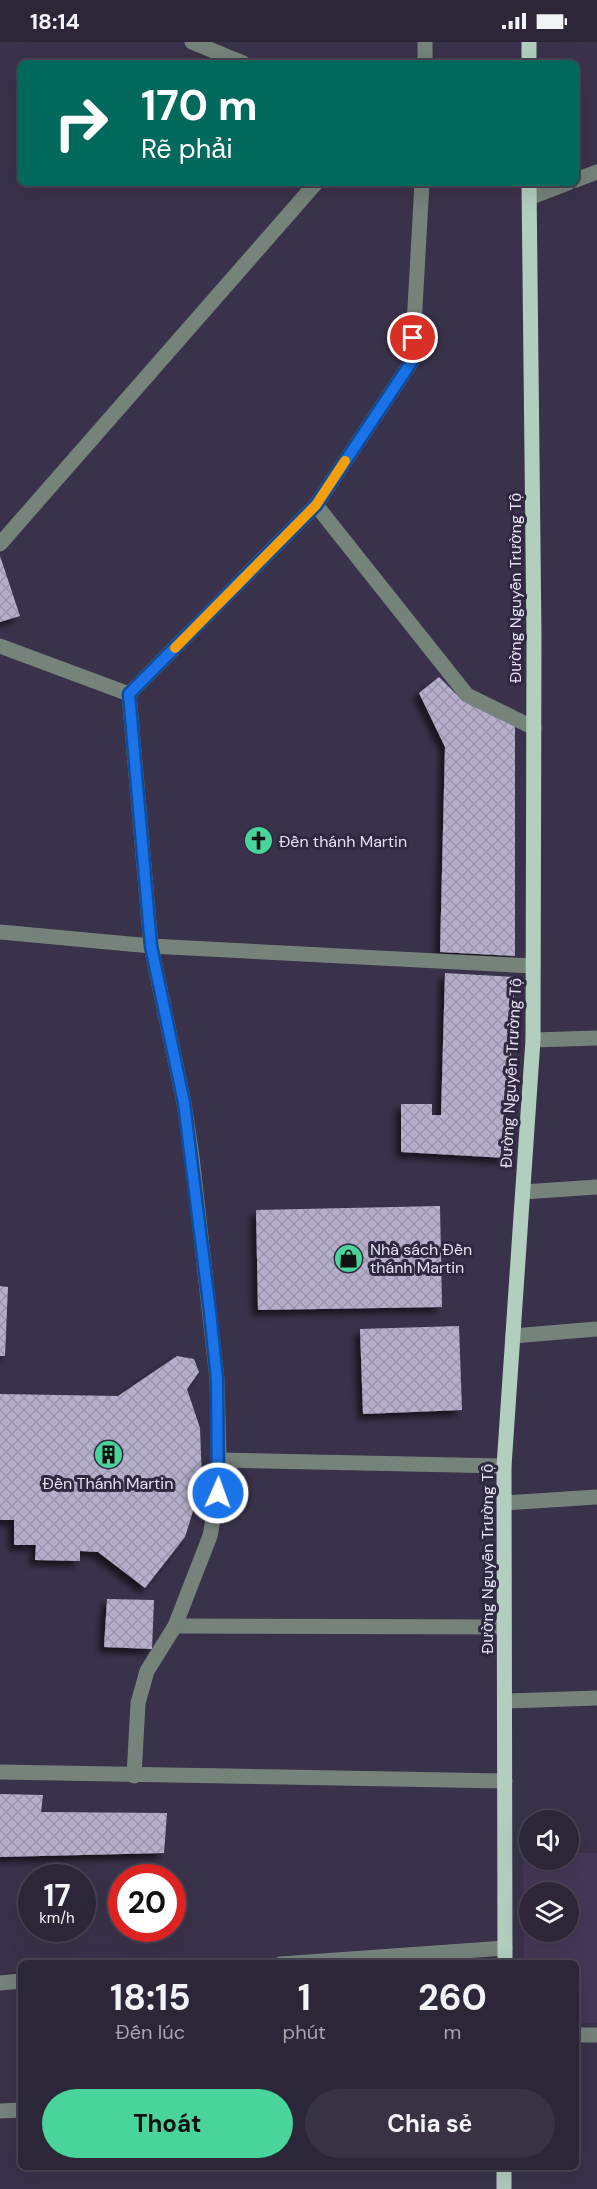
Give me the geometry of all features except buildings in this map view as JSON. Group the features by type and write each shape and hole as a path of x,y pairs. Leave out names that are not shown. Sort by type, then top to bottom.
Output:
{"main road":[{"path":"529,42 529,60"},
{"name":"Đường Nguyễn Trường Tộ","path":"505,1956 504,1466 533,1040 534,728 529,190"},
{"path":"504,2170 504,2189"}],"street":[{"path":"192,42 236,60"},
{"path":"425,42 425,60"},
{"path":"579,179 597,172"},
{"path":"0,544 313,186"},
{"path":"134,1776 138,1703 147,1671 175,1626 210,1536 218,1493 219,1460 217,1379 192,1157 184,1103 151,946 129,694 316,505 412,361 422,186"},
{"path":"529,190 551,186"},
{"path":"316,505 467,695 534,728"},
{"path":"0,646 129,694"},
{"path":"0,932 151,946 534,966"},
{"path":"533,1040 597,1038"},
{"path":"523,1192 597,1187"},
{"path":"513,1336 597,1329"},
{"path":"219,1460 504,1466"},
{"path":"504,1503 597,1497"},
{"path":"175,1626 504,1627"},
{"path":"505,1701 597,1698"},
{"path":"0,1772 505,1781"},
{"path":"392,1960 505,1956"},
{"path":"0,1983 18,1981"},
{"path":"579,2035 597,2035"},
{"path":"0,2111 18,2110"}],"shaded area":[{"path":"579,1853 597,1853 597,2023 579,2023 579,1960 524,1960 524,1942 579,1942 579,1882 523,1882 523,1870 579,1870"}],"slow traffic":[{"path":"175,648 316,505 345,461"}],"place":[{"name":"Đền thánh Martin","path":"258,841"},
{"name":"Nhà sách Đền thánh Martin","path":"349,1258"},
{"name":"Đền Thánh Martin","path":"108,1455"}],"route":[{"path":"218,1493 217,1379 210,1312 184,1103 151,946 129,694 316,505 412,361 413,338"}]}
